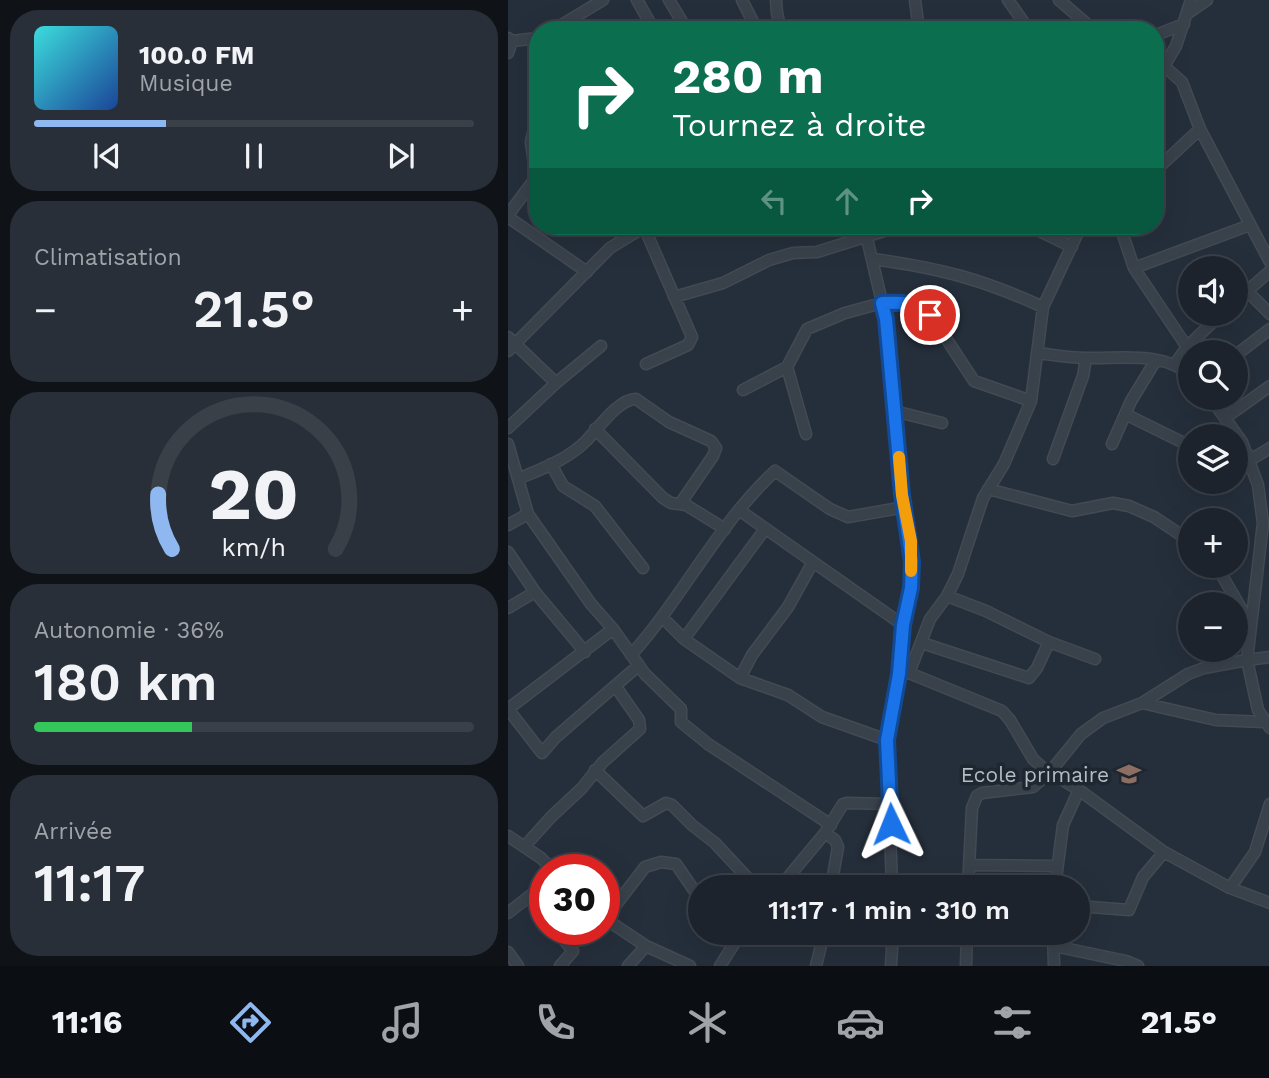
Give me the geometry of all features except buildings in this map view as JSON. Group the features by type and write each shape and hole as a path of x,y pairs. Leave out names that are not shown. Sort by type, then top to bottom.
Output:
{"street":[{"path":"568,21 603,0"},
{"path":"638,0 649,21"},
{"path":"669,0 682,21"},
{"path":"742,0 752,21"},
{"path":"776,0 778,21"},
{"path":"915,0 918,21"},
{"path":"1008,0 1023,21"},
{"path":"1059,0 1084,21"},
{"path":"1191,0 1176,46 1164,66 1182,82 1200,129 1269,262"},
{"path":"1164,31 1186,19 1207,0"},
{"path":"508,53 510,40 529,39"},
{"path":"1164,163 1200,129"},
{"path":"529,187 508,216 529,231"},
{"path":"1134,268 1250,225"},
{"path":"535,235 587,272"},
{"path":"556,383 510,344 545,315 610,248 631,235"},
{"path":"646,363 691,342 692,337 649,235"},
{"path":"674,297 723,283 769,260 793,253 817,252 855,235"},
{"path":"867,235 886,319 912,562 911,588 903,625 904,674 887,740 892,875"},
{"path":"1047,235 1072,247"},
{"path":"904,674 922,643 930,619 947,596 958,574 980,505 1004,464 1031,401 1042,307 1077,235"},
{"path":"1123,235 1134,268 1182,340"},
{"path":"873,259 970,277 1042,307"},
{"path":"1248,290 1269,271"},
{"path":"1248,292 1269,314"},
{"path":"742,390 787,367 807,329 845,313 882,303 906,302 925,311 946,336 960,363 974,381 1031,401"},
{"path":"1195,340 1209,326"},
{"path":"1248,346 1269,329"},
{"path":"508,428 601,346"},
{"path":"1038,353 1086,358 1156,360 1178,366"},
{"path":"1053,459 1083,376 1086,358"},
{"path":"1112,444 1125,414 1156,360"},
{"path":"1175,364 1178,360"},
{"path":"787,367 806,434"},
{"path":"1226,418 1269,386"},
{"path":"518,479 565,457 622,404 636,399 669,422 711,441 716,448 713,457 680,504"},
{"path":"1220,410 1230,424"},
{"path":"894,411 942,423"},
{"path":"1125,414 1178,440"},
{"path":"595,429 663,499 680,504 725,529"},
{"path":"508,444 528,514 591,604 613,629 638,666 681,709 680,720 685,725 828,829 838,847 833,875"},
{"path":"1248,648 1266,521 1249,457 1269,448"},
{"path":"551,464 563,486 595,506 643,568"},
{"path":"631,655 663,618 739,510 775,471 830,509 848,517 905,508"},
{"path":"988,488 1072,511 1109,503 1129,506 1154,517 1178,533"},
{"path":"739,510 903,625"},
{"path":"508,525 528,514"},
{"path":"684,639 765,529"},
{"path":"508,552 511,564 585,652"},
{"path":"740,678 752,655 788,607 813,562"},
{"path":"1223,578 1250,625"},
{"path":"508,608 535,592"},
{"path":"947,596 986,611 1049,642 1095,659"},
{"path":"663,618 684,639 740,678 788,695 822,717 887,740"},
{"path":"613,629 508,709 542,753 564,730 638,666"},
{"path":"922,643 1029,678 1037,668 1049,642"},
{"path":"1248,660 1269,657"},
{"path":"969,875 972,808 978,795 1033,787 1050,772 1088,728 1103,718 1142,704 1188,674 1236,662"},
{"path":"1247,662 1258,709 1267,725"},
{"path":"904,674 1005,713 1033,759 1050,772 1164,852 1230,888 1269,903"},
{"path":"524,846 641,726 616,687"},
{"path":"1142,704 1216,720 1267,725"},
{"path":"596,771 643,816 666,803 672,805 716,843 745,875"},
{"path":"1056,875 1063,825 1079,790"},
{"path":"790,875 828,829 844,803 890,804"},
{"path":"1230,888 1255,852 1269,804"},
{"path":"508,836 534,854"},
{"path":"1090,907 1129,910 1143,877 1164,852"},
{"path":"620,899 645,867 656,863 676,864 688,882"},
{"path":"969,865 1056,866"},
{"path":"508,913 528,897"},
{"path":"620,928 666,961 690,966"},
{"path":"560,966 572,954 573,950 569,945"},
{"path":"720,966 733,945"},
{"path":"816,966 821,945"},
{"path":"891,966 892,945"},
{"path":"966,966 967,945"},
{"path":"628,966 646,946"},
{"path":"1054,966 1054,947 1126,961 1138,966"},
{"path":"508,952 518,966"}],"slow traffic":[{"path":"899,457 902,495 911,541 911,571"}],"place":[{"name":"Ecole primaire","path":"1129,774"}],"route":[{"path":"891,824 887,740 899,674 912,562 911,541 902,495 886,319 882,303 906,302 918,306 930,315"}]}
